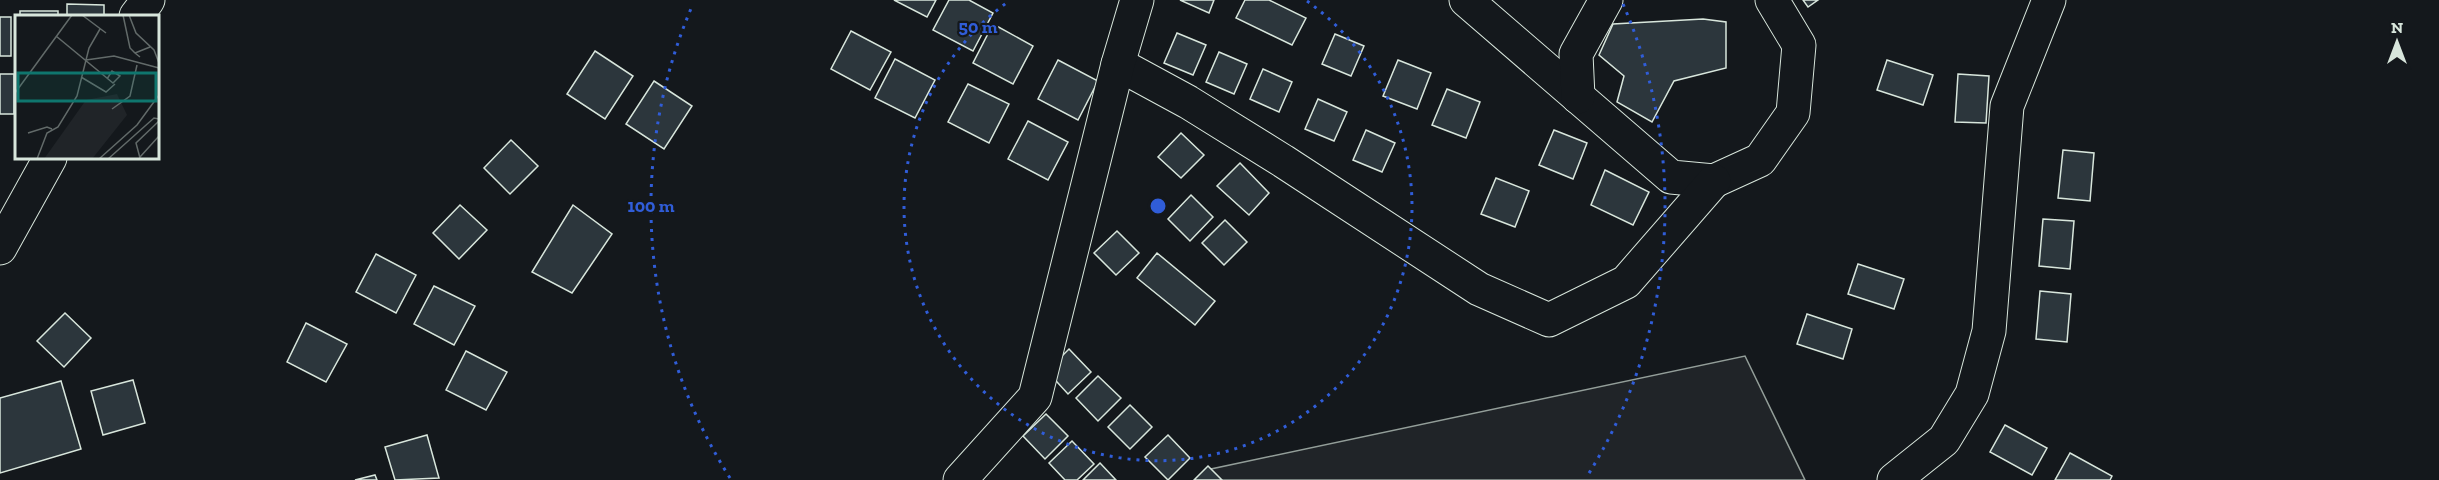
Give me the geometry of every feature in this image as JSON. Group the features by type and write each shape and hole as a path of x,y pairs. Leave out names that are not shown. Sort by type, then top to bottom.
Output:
{"street":[{"path":"137,15 148,0"},
{"path":"960,480 1035,397 1118,64 1137,0"},
{"path":"1466,0 1671,177 1714,182"},
{"path":"1578,97 1576,54 1606,0"},
{"path":"1118,64 1188,102 1283,161 1479,289 1549,320 1626,282 1714,182 1760,160 1793,113 1799,45 1772,0"},
{"path":"1894,480 1944,440 1972,394 1989,331 2007,106 2049,0"},
{"path":"0,248 49,159"}],"shaded area":[{"path":"1745,356 1805,480 1203,480 1211,469"}],"building":[{"path":"894,0 936,0 927,17"},
{"path":"949,0 969,0 993,13 973,51 933,30"},
{"path":"1180,0 1214,0 1209,13"},
{"path":"1245,0 1269,0 1306,18 1292,45 1236,18"},
{"path":"1803,0 1818,0 1808,7"},
{"path":"67,4 104,5 104,15 67,15"},
{"path":"20,11 58,11 58,15 20,15"},
{"path":"0,17 11,17 11,56 0,56"},
{"path":"1703,19 1726,22 1726,68 1674,81 1652,122 1617,102 1624,76 1599,55 1613,24"},
{"path":"993,24 1033,46 1013,84 973,63"},
{"path":"851,31 891,52 870,90 831,69"},
{"path":"1177,33 1206,45 1193,75 1164,63"},
{"path":"1335,34 1364,46 1351,76 1322,64"},
{"path":"595,51 633,76 605,119 567,94"},
{"path":"1219,52 1247,64 1234,94 1206,82"},
{"path":"895,59 935,80 915,118 875,98"},
{"path":"1058,60 1098,81 1078,120 1038,99"},
{"path":"1398,60 1431,73 1417,109 1383,96"},
{"path":"1887,60 1933,75 1923,105 1877,90"},
{"path":"1263,69 1292,82 1279,112 1250,99"},
{"path":"0,74 14,74 14,114 0,114"},
{"path":"1958,74 1989,76 1986,123 1955,122"},
{"path":"654,81 692,106 664,149 626,124"},
{"path":"968,84 1009,104 989,143 948,122"},
{"path":"1447,89 1480,102 1466,138 1432,125"},
{"path":"1318,99 1347,112 1334,141 1305,129"},
{"path":"1028,121 1068,142 1048,180 1008,159"},
{"path":"1366,130 1395,143 1382,172 1353,160"},
{"path":"1554,130 1587,143 1573,179 1539,165"},
{"path":"1181,133 1204,155 1181,178 1158,157"},
{"path":"511,140 538,166 510,194 484,168"},
{"path":"2063,150 2094,153 2090,201 2058,198"},
{"path":"1240,163 1269,193 1249,215 1217,186"},
{"path":"1605,170 1649,192 1633,225 1591,205"},
{"path":"1496,178 1529,191 1515,227 1481,214"},
{"path":"1191,195 1213,217 1190,241 1168,219"},
{"path":"460,205 487,230 459,259 433,233"},
{"path":"573,205 612,234 572,293 532,272"},
{"path":"2043,219 2074,221 2070,269 2039,266"},
{"path":"1225,220 1247,242 1224,265 1202,243"},
{"path":"1117,231 1139,253 1116,275 1094,253"},
{"path":"1157,253 1215,301 1195,325 1137,278"},
{"path":"376,254 416,275 396,313 356,292"},
{"path":"1858,264 1904,279 1894,309 1848,294"},
{"path":"434,286 475,306 454,345 414,324"},
{"path":"2040,291 2071,294 2067,342 2036,339"},
{"path":"65,313 91,338 64,367 37,341"},
{"path":"1807,314 1852,329 1843,359 1797,344"},
{"path":"306,323 347,344 326,382 287,362"},
{"path":"1069,349 1091,372 1068,394 1047,371"},
{"path":"466,351 507,372 486,410 446,390"},
{"path":"1098,376 1121,398 1098,421 1076,398"},
{"path":"133,380 145,423 103,435 91,391"},
{"path":"61,381 81,449 0,473 0,398"},
{"path":"1130,405 1152,427 1130,449 1108,427"},
{"path":"1046,414 1068,436 1045,459 1023,436"},
{"path":"2005,425 2047,448 2032,475 1990,452"},
{"path":"427,435 439,478 395,480 385,447"},
{"path":"1168,435 1190,458 1168,480 1145,457"},
{"path":"1072,441 1094,464 1077,480 1065,480 1049,463"},
{"path":"2070,453 2112,476 2110,480 2055,480"},
{"path":"1100,463 1116,480 1083,480"},
{"path":"1208,466 1222,480 1194,480"},
{"path":"375,475 377,480 355,480"}]}
